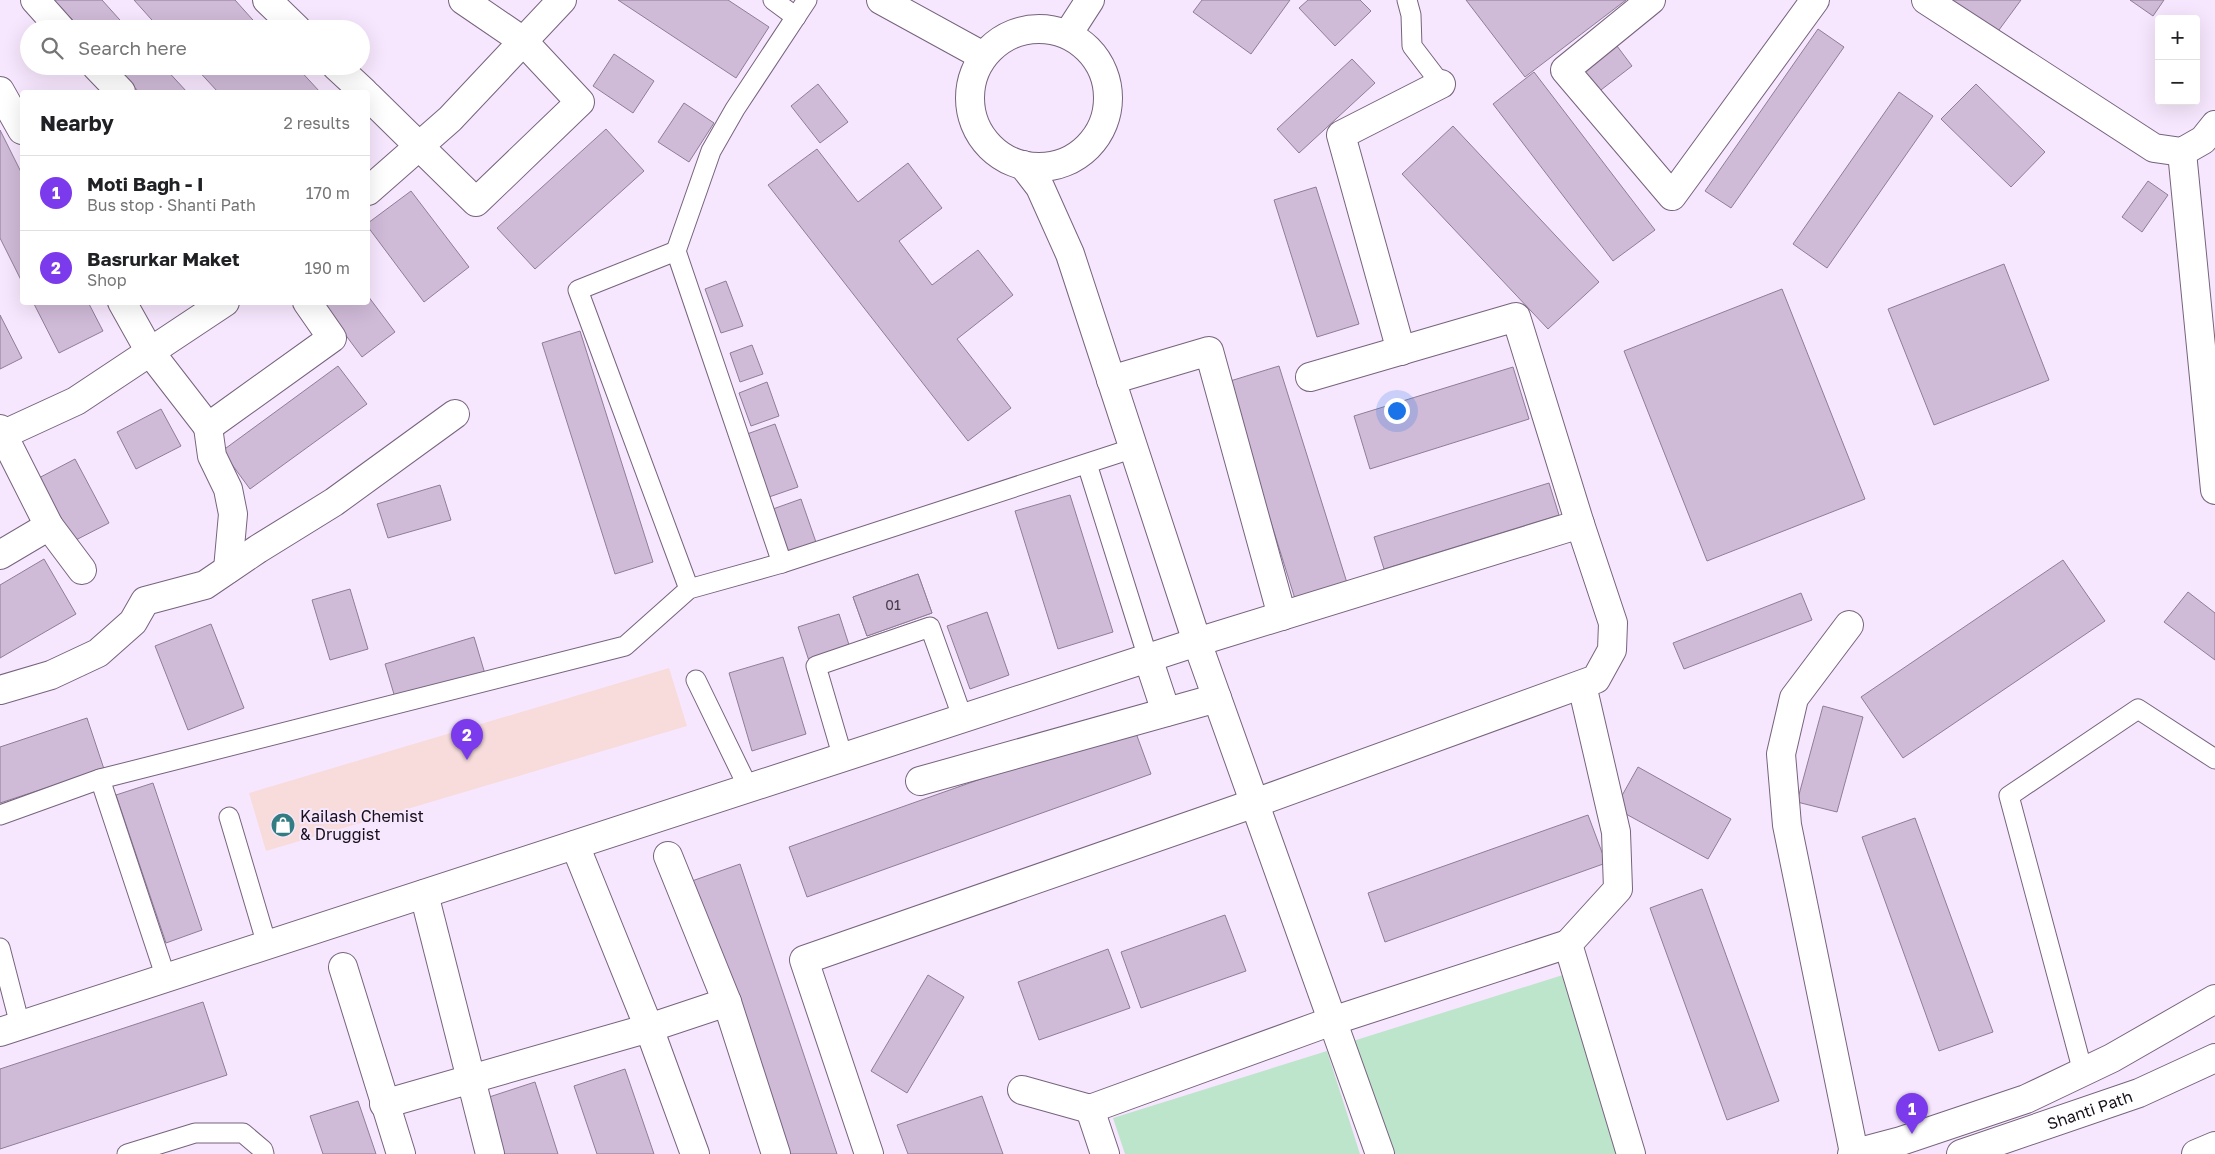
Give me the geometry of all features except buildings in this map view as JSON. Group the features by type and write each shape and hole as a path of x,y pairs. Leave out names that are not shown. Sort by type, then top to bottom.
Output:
{"street":[{"path":"34,0 53,20"},
{"path":"267,0 288,20"},
{"path":"370,98 476,202 580,102 523,41 463,0"},
{"path":"370,189 450,119 562,0"},
{"path":"881,0 983,56"},
{"path":"1068,34 1090,0"},
{"path":"1651,0 1565,70 1672,196 1815,0"},
{"path":"1926,0 2154,148 2182,152 2203,140 2215,125"},
{"path":"1046,29 1068,34 1087,47 1101,65 1108,87 1109,110 1101,131 1087,149 1068,162 1046,168 1023,165 1002,157 978,133 970,100 973,77 983,56 1000,40 1022,31 1046,29"},
{"path":"105,75 119,90"},
{"path":"346,75 362,90"},
{"path":"1401,351 1341,135 1441,84"},
{"path":"0,91 20,126"},
{"path":"2182,152 2215,490"},
{"path":"1023,165 1040,187 1070,254 1197,642 1380,1154"},
{"path":"124,305 150,352 208,428 212,456 228,489 233,514 228,569"},
{"path":"82,570 49,526 1,434 76,401 220,305"},
{"path":"208,428 332,338 309,305"},
{"path":"868,1154 804,960 1255,803 1596,679 1612,650 1613,623 1580,524 1516,317 1310,377"},
{"path":"1111,380 1209,351 1282,616"},
{"path":"0,690 51,675 98,653 133,622 145,601 205,585 334,502 455,414"},
{"path":"10,1028 1197,642 1580,524"},
{"path":"0,554 49,526"},
{"path":"1849,625 1794,698 1780,754 1788,825 1853,1154 1901,1141 2026,1099 2112,1058 2215,999"},
{"path":"1148,658 1166,712"},
{"path":"1022,1090 1090,1109 1332,1021 1568,944 1618,889 1616,832 1582,685"},
{"path":"920,781 1217,698"},
{"path":"576,844 649,1028 694,1154"},
{"path":"668,856 726,1002 776,1154"},
{"path":"424,894 490,1154"},
{"path":"1568,944 1631,1154"},
{"path":"343,967 401,1154"},
{"path":"384,1104 649,1028 726,1002"},
{"name":"Shanti Path","path":"1962,1154 2139,1094 2215,1058"},
{"path":"1090,1109 1105,1154"},
{"path":"2196,1154 2215,1146"}],"lane":[{"path":"773,0 796,17"},
{"path":"782,563 676,251 711,152 735,109 807,0"},
{"path":"1407,0 1411,15 1412,46 1441,84"},
{"path":"676,251 578,290 689,589"},
{"path":"0,815 100,779 625,646 689,589 782,563 1134,448"},
{"path":"1087,464 1148,658"},
{"path":"843,758 816,666 930,627 963,719"},
{"path":"696,680 749,789"},
{"path":"2083,1072 2009,796 2138,709 2215,759"},
{"path":"100,779 166,978"},
{"path":"229,817 267,945"},
{"path":"0,948 10,1028"},
{"path":"127,1154 195,1133 242,1133 263,1150 264,1154"}],"shaded area":[{"path":"669,668 687,726 266,851 249,793"}],"green space":[{"path":"1566,974 1623,1154 1389,1154 1353,1041"},
{"path":"1327,1051 1360,1154 1125,1154 1113,1118"}],"place":[{"name":"Basrurkar Maket","path":"467,760"},
{"name":"Kailash Chemist & Druggist","path":"283,825"},
{"name":"Moti Bagh - I","path":"1912,1134"}]}
